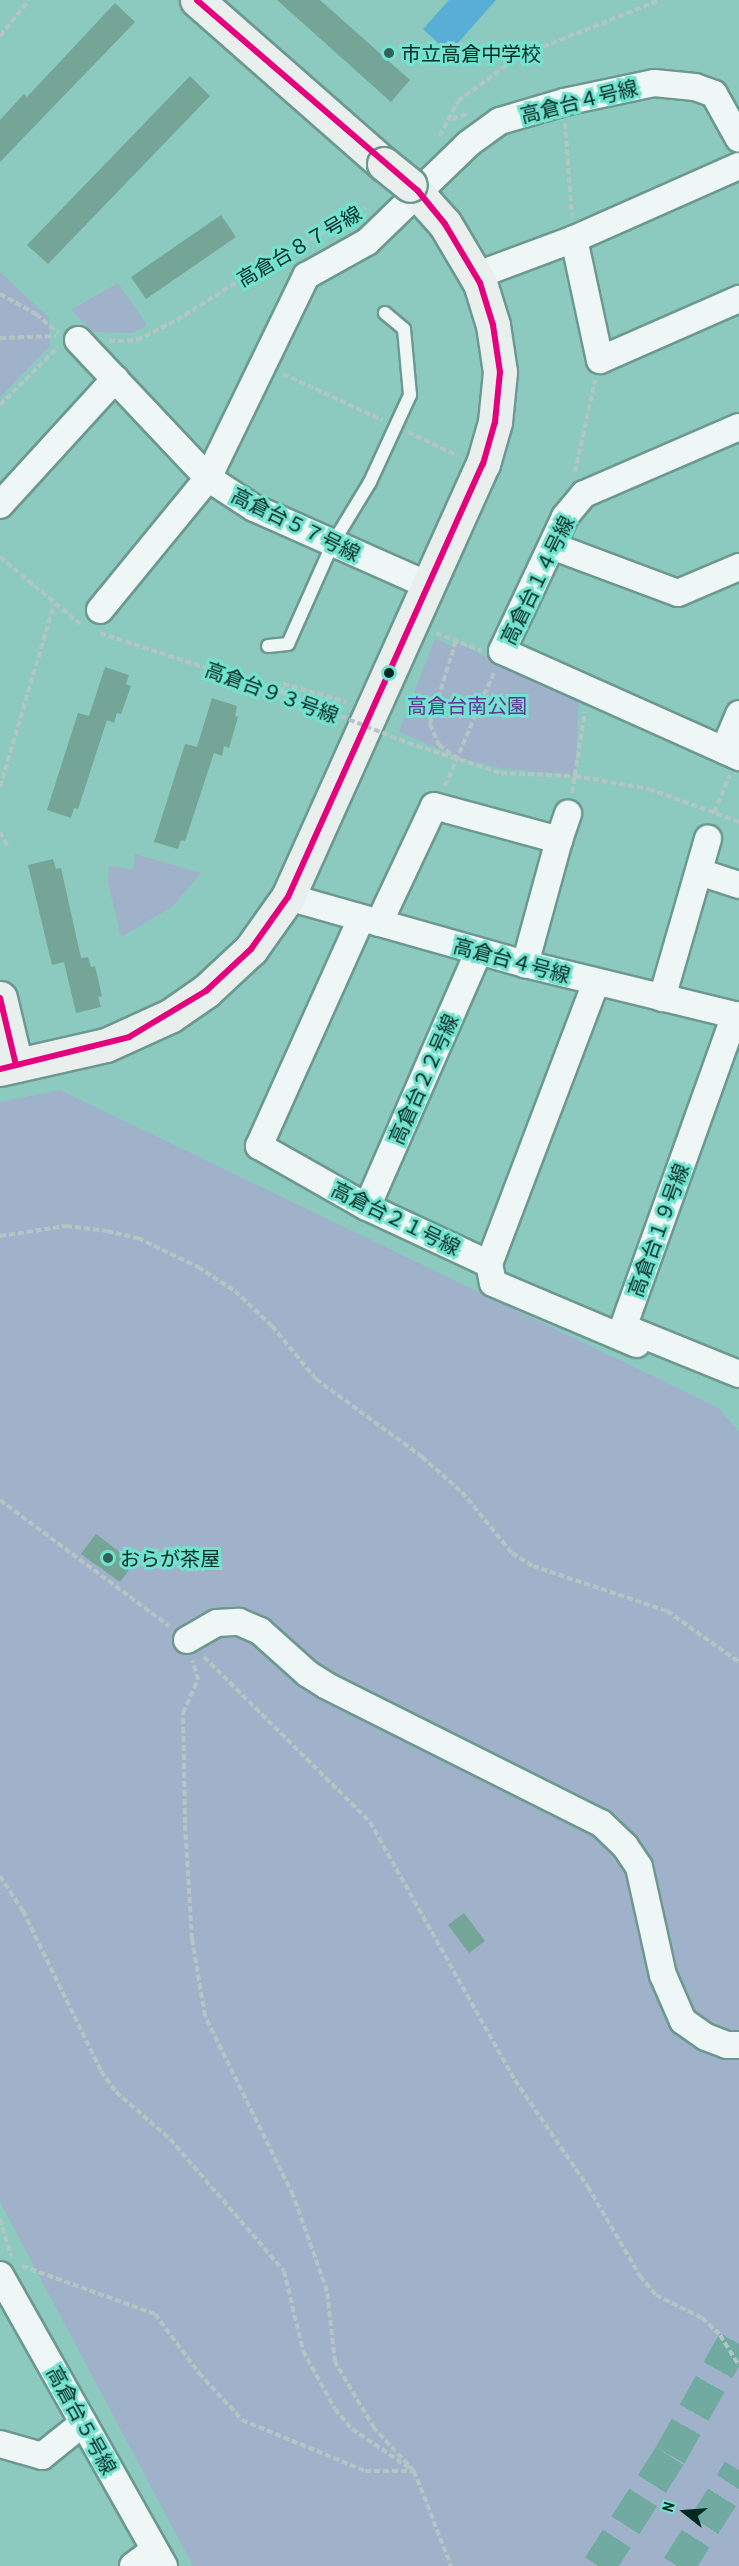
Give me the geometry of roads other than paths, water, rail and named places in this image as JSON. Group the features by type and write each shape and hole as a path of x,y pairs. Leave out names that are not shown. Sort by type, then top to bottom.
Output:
{"street":[{"path":"0,998 8,1067 106,1045 170,1016 206,992 251,949 288,897 483,464 495,422 500,372 493,325 480,283 446,224 414,188 197,0"},
{"name":"高倉台４号線","path":"100,610 208,478 306,276 366,242 414,188 468,144 501,121 564,102 654,83 695,87 714,94 739,139"},
{"path":"491,270 574,239 739,166"},
{"path":"574,239 600,360 739,299"},
{"name":"高倉台５７号線","path":"72,339 115,379 208,478 254,508 428,585"},
{"path":"0,505 115,379"},
{"name":"高倉台１４号線","path":"733,754 502,651 565,517 584,494 739,427"},
{"path":"552,546 678,593 739,567"},
{"path":"733,754 739,714"},
{"path":"370,921 434,806 559,840"},
{"path":"525,964 568,814"},
{"path":"662,998 708,839"},
{"path":"699,872 739,885"},
{"name":"高倉台４号線","path":"288,897 525,964 737,1015"},
{"name":"高倉台２１号線","path":"370,921 259,1146 367,1207 489,1264"},
{"name":"高倉台２２号線","path":"367,1207 479,951"},
{"path":"596,982 489,1264 493,1283 658,1353 661,1342"},
{"name":"高倉台１９号線","path":"737,1015 624,1327 739,1374"},
{"path":"187,1640 218,1623 239,1622 260,1631 308,1674 327,1686 601,1823 625,1846 639,1867 663,1975 683,2021 706,2037 727,2045 739,2045"},
{"name":"高倉台５号線","path":"0,2275 159,2558"},
{"path":"0,2444 42,2456 83,2423"},
{"path":"133,2566 159,2558"}],"lane":[{"path":"268,646 288,644 333,543 370,482 410,395 404,329 385,313"}],"water":[{"path":"449,0 496,0 449,53 423,29"}],"tunnel":[{"path":"599,2566 670,2455 739,2332"},
{"path":"678,2566 739,2470"}],"place":[{"name":"市立高倉中学校","path":"389,53"},
{"name":"おらが茶屋","path":"108,1558"}],"park label":[{"name":"高倉台南公園","path":"467,705"}]}
